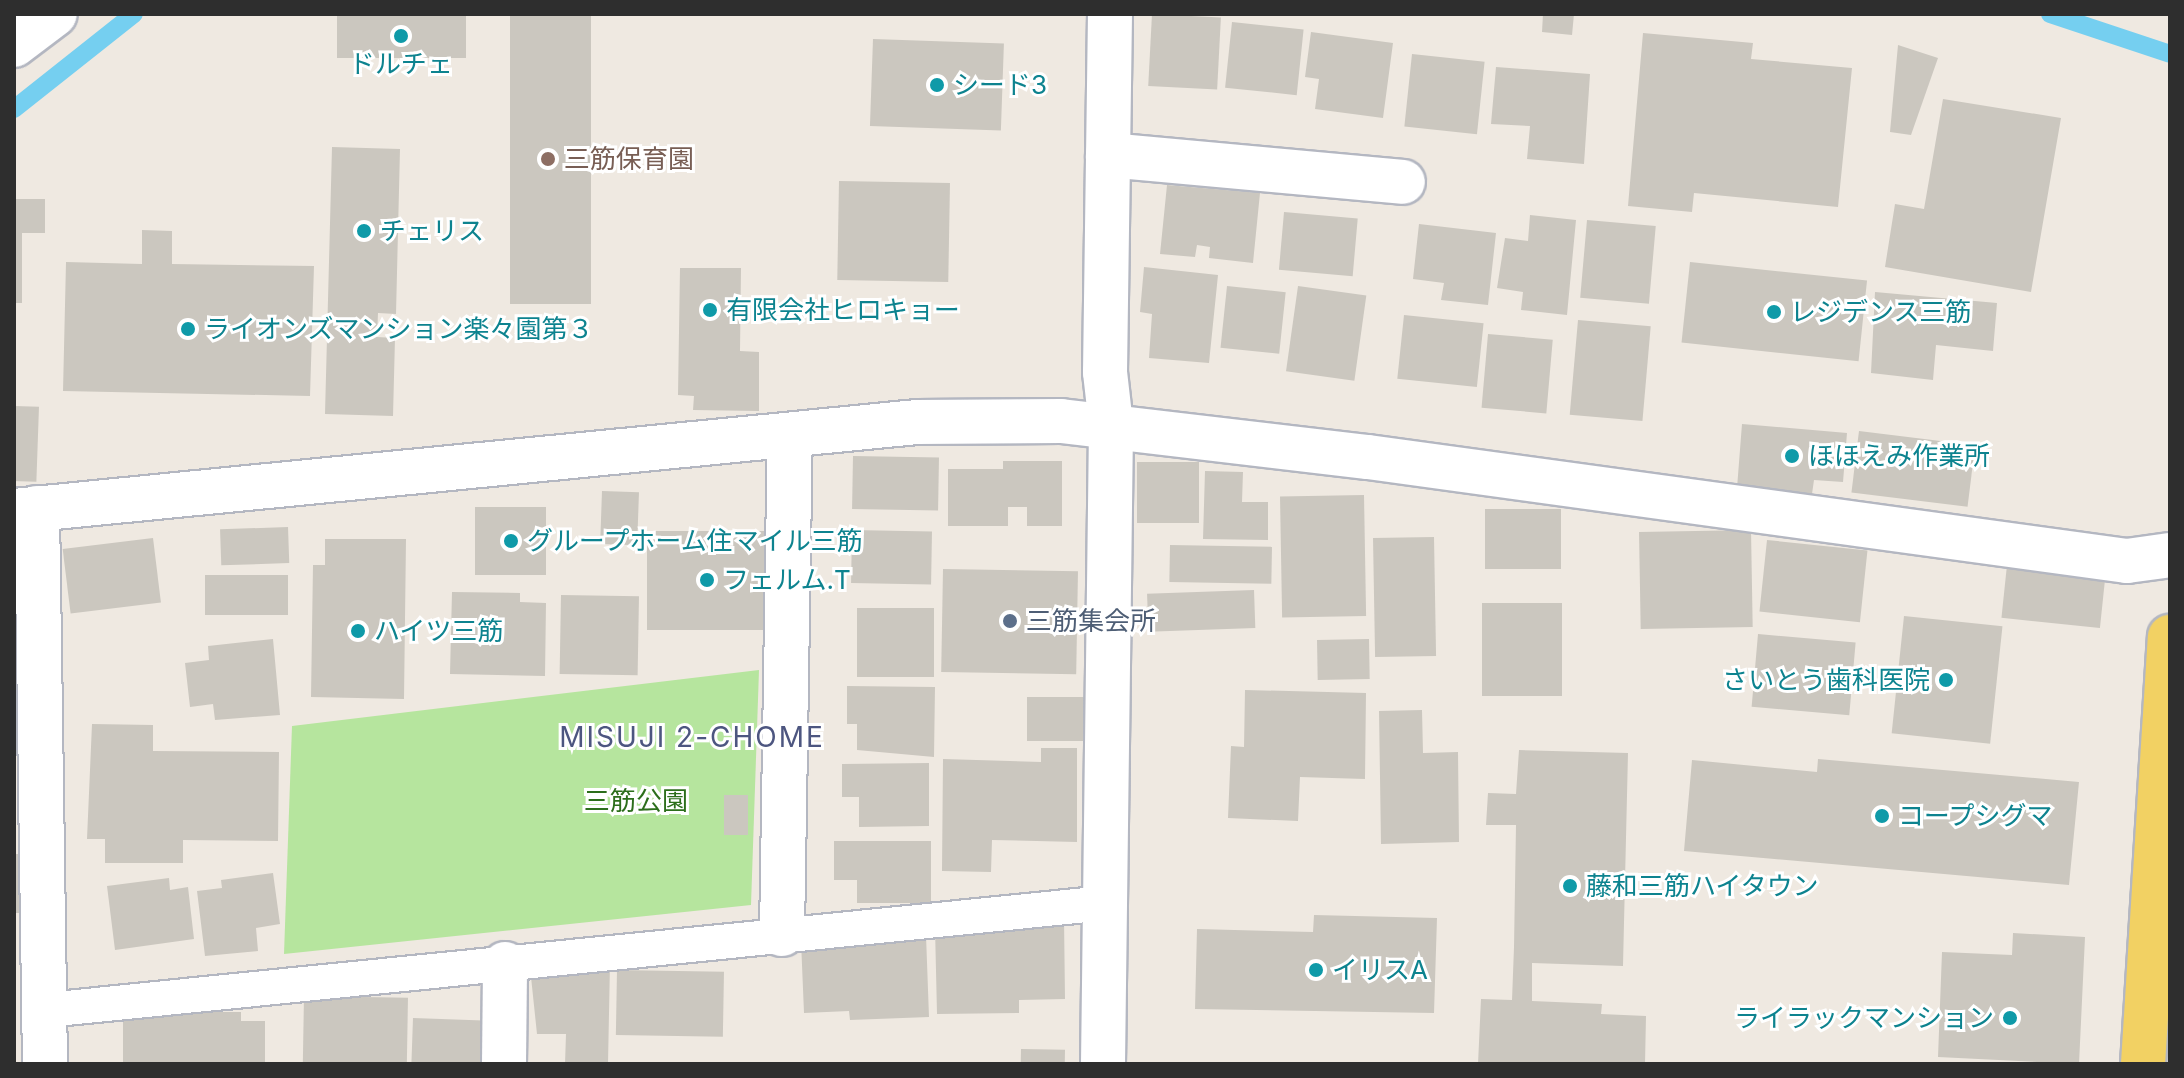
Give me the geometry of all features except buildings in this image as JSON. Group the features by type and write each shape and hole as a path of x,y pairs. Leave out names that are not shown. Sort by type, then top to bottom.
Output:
{"main road":[{"path":"2143,1064 2170,637"}],"street":[{"path":"14,45 55,14"},
{"path":"1103,1064 1111,425 1105,372 1110,14"},
{"path":"1108,155 1403,182"},
{"path":"45,1064 47,1010 26,510 429,467 790,439 964,419 1111,425 2127,561 2170,555"},
{"path":"782,934 790,439"},
{"path":"504,1064 505,964"}],"lane":[{"path":"47,1010 1106,903"}],"green space":[{"name":"三筋公園","path":"759,670 751,905 284,954 292,726"}],"waterway":[{"path":"14,109 134,14"},
{"path":"2050,14 2170,54"}],"place":[{"name":"ドルチェ","path":"401,36"},
{"name":"シード3","path":"937,85"},
{"name":"三筋保育園","path":"548,159"},
{"name":"チェリス","path":"364,231"},
{"name":"有限会社ヒロキョー","path":"710,310"},
{"name":"レジデンス三筋","path":"1774,312"},
{"name":"ライオンズマンション楽々園第３","path":"188,329"},
{"name":"ほほえみ作業所","path":"1792,456"},
{"name":"グループホーム住マイル三筋","path":"511,541"},
{"name":"フェルム.T","path":"707,580"},
{"name":"三筋集会所","path":"1010,621"},
{"name":"ハイツ三筋","path":"358,631"},
{"name":"さいとう歯科医院","path":"1946,680"},
{"name":"コープシグマ","path":"1882,816"},
{"name":"藤和三筋ハイタウン","path":"1570,886"},
{"name":"イリスA","path":"1316,970"},
{"name":"ライラックマンション","path":"2010,1018"}],"district":[{"name":"MISUJI 2-CHOME","path":"692,737"}]}
